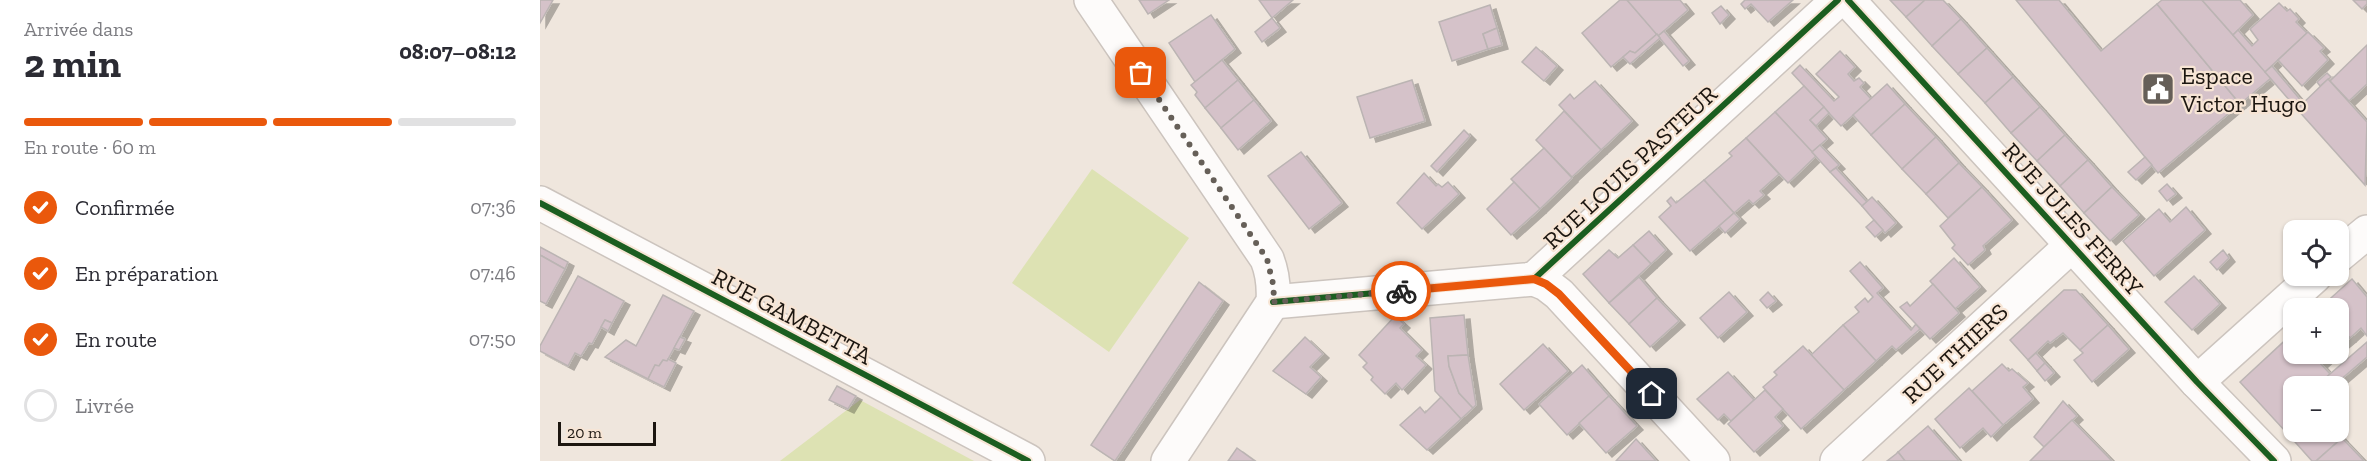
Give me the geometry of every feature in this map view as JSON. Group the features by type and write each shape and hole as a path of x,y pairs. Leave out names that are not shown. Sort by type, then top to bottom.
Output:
{"street":[{"path":"1091,0 1267,259 1274,288 1273,302 1168,461"},
{"name":"RUE LOUIS PASTEUR","path":"1273,302 1534,279 1838,0"},
{"name":"RUE JULES FERRY","path":"1848,0 2197,381 2274,461"},
{"name":"RUE GAMBETTA","path":"540,203 1028,461"},
{"path":"2349,247 2367,232"},
{"name":"RUE THIERS","path":"1837,461 2072,245"},
{"path":"1534,279 1546,284 1559,294 1713,461"},
{"path":"2197,381 2304,286"}],"green space":[{"path":"1092,169 1189,238 1109,352 1012,283"},
{"path":"860,400 974,461 780,461"}],"building":[{"path":"540,0 553,0 540,23"},
{"path":"1139,0 1169,0 1148,14"},
{"path":"1259,0 1293,0 1272,18"},
{"path":"1620,0 1627,0 1657,34 1635,53 1630,51 1611,67 1582,33"},
{"path":"1627,0 1680,0 1688,10 1658,36"},
{"path":"1745,0 1793,0 1768,22 1751,4 1745,9 1741,4"},
{"path":"1890,0 1925,0 1906,17"},
{"path":"1925,0 1943,0 1961,19 1932,46 1906,17"},
{"name":"Espace Victor Hugo","path":"2016,0 2059,0 2101,51 2157,4 2240,104 2158,173"},
{"path":"2162,0 2202,0 2271,78 2240,104 2157,4"},
{"path":"2202,0 2240,0 2253,15 2233,35"},
{"path":"2353,0 2367,0 2367,4 2362,9"},
{"path":"2279,3 2287,11 2290,9 2299,19 2296,22 2307,33 2265,72 2233,35 2238,30 2252,46 2258,40 2250,29"},
{"path":"1490,5 1497,28 1483,34 1488,49 1452,61 1439,22"},
{"path":"1721,6 1729,15 1720,24 1712,13"},
{"path":"1211,15 1235,49 1195,82 1169,43"},
{"path":"1272,18 1280,28 1262,42 1255,32"},
{"path":"1961,19 1987,48 1958,74 1932,46"},
{"path":"1497,28 1502,45 1488,49 1483,34"},
{"path":"1664,31 1689,61 1683,66 1658,36"},
{"path":"2308,32 2324,48 2320,51 2328,60 2302,86 2278,60"},
{"path":"1657,34 1660,38 1630,64 1623,57 1630,51 1635,53"},
{"path":"2367,45 2367,84 2349,101 2330,81"},
{"path":"1536,47 1557,66 1544,81 1522,62"},
{"path":"1987,48 2013,77 1985,103 1958,74"},
{"path":"1840,51 1855,67 1848,74 1854,81 1859,78 1864,83 1860,87 1871,99 1841,126 1792,73 1800,65 1834,101 1839,97 1816,74"},
{"path":"1222,60 1238,80 1205,108 1191,85"},
{"path":"2272,66 2303,103 2297,109 2265,72"},
{"path":"2327,73 2331,77 2320,86 2317,82"},
{"path":"2013,77 2040,107 2011,133 1985,103"},
{"path":"2328,79 2367,122 2365,185 2297,109"},
{"path":"1238,80 1254,100 1221,128 1205,108"},
{"path":"1412,80 1425,121 1370,138 1357,97"},
{"path":"1595,81 1632,121 1601,150 1559,105 1570,94 1574,99"},
{"path":"1887,84 1905,104 1871,135 1853,115"},
{"path":"1804,86 1824,107 1810,120 1827,139 1812,152 1775,112"},
{"path":"1254,100 1271,121 1238,150 1221,128"},
{"path":"1905,104 1936,137 1902,169 1871,135"},
{"path":"1824,107 1829,113 1816,126 1810,120"},
{"path":"2040,107 2065,135 2037,161 2011,133"},
{"path":"1564,111 1601,150 1572,177 1536,140"},
{"path":"1775,112 1816,156 1788,183 1746,138"},
{"path":"1464,130 1470,136 1437,172 1431,166"},
{"path":"2065,135 2088,160 2060,186 2037,161"},
{"path":"1936,137 1959,163 1926,194 1902,169"},
{"path":"1746,138 1779,174 1760,191 1764,195 1753,204 1749,200 1734,213 1704,180 1732,156 1729,153"},
{"path":"1820,145 1839,165 1830,172 1812,152"},
{"path":"1544,148 1572,178 1540,209 1511,179"},
{"path":"1301,152 1342,203 1309,229 1268,176"},
{"path":"2145,157 2152,165 2136,180 2128,172"},
{"path":"2088,160 2112,187 2084,213 2060,186"},
{"path":"1959,163 1982,187 1948,218 1926,194"},
{"path":"1836,168 1867,202 1862,206 1830,172"},
{"path":"1424,173 1436,186 1438,184 1442,187 1448,182 1459,194 1422,229 1397,203"},
{"path":"1704,180 1734,213 1690,251 1659,217 1671,206 1667,201 1671,197 1676,203"},
{"path":"1514,182 1540,209 1511,235 1487,209"},
{"path":"2167,184 2176,194 2167,201 2159,191"},
{"path":"1982,187 2012,220 1983,246 1985,250 1968,265 1952,248 1955,245 1940,226"},
{"path":"2112,187 2139,215 2110,241 2084,213"},
{"path":"1872,197 1896,223 1885,233 1862,206"},
{"path":"2186,207 2205,230 2154,276 2123,241 2159,209 2170,222"},
{"path":"1734,213 1740,219 1725,233 1719,226"},
{"path":"1874,220 1883,230 1875,237 1866,227"},
{"path":"1649,231 1666,250 1651,264 1633,245"},
{"path":"1633,245 1651,264 1609,303 1583,274 1609,250 1618,258"},
{"path":"540,247 568,262 565,269 540,255"},
{"path":"2223,250 2229,258 2217,270 2210,262"},
{"path":"540,255 565,269 546,304 540,301"},
{"path":"1954,258 1980,287 1955,309 1930,281"},
{"path":"1860,262 1883,288 1877,293 1911,330 1916,324 1920,329 1896,350 1892,346 1876,361 1843,325 1859,312 1855,307 1865,298 1868,302 1873,297 1850,271"},
{"path":"578,276 624,301 612,323 605,320 592,344 589,343 581,356 575,353 568,366 540,351 540,346"},
{"path":"2194,276 2220,304 2192,330 2165,302"},
{"path":"1639,277 1657,298 1629,324 1609,303"},
{"path":"2352,279 2367,297 2367,336 2361,328 2350,338 2349,298 2331,298 2344,286 2349,286"},
{"path":"1199,282 1223,301 1115,461 1091,445"},
{"path":"1933,284 1959,313 1930,339 1900,307 1907,302 1910,306"},
{"path":"2064,290 2076,290 2108,325 2080,350 2063,333 2050,343 2048,341 2028,360 2010,340"},
{"path":"1729,292 1747,312 1718,338 1700,318"},
{"path":"1768,292 1776,301 1767,308 1760,300"},
{"path":"663,295 694,311 667,361 663,360 659,366 655,365 648,379 605,357 626,340 636,346"},
{"path":"1657,298 1679,321 1650,347 1629,324"},
{"path":"1464,315 1468,355 1448,356 1449,366 1459,393 1473,408 1461,419 1435,391 1430,318"},
{"path":"1395,316 1404,324 1400,328 1422,350 1416,356 1426,365 1402,390 1396,383 1385,394 1371,380 1373,377 1363,367 1367,363 1359,355"},
{"path":"605,320 612,323 608,331 601,327"},
{"path":"1843,325 1876,361 1844,390 1811,355"},
{"path":"2108,325 2129,349 2092,382 2074,360 2083,353 2080,350"},
{"path":"680,337 685,339 679,350 674,348"},
{"path":"1305,337 1323,354 1310,367 1321,377 1306,394 1273,371"},
{"path":"2283,342 2283,364 2321,364 2330,374 2328,376 2283,376 2283,429 2240,382"},
{"path":"2367,342 2367,357 2345,376 2328,376 2342,364 2349,364 2349,358"},
{"path":"1543,344 1568,371 1524,410 1500,384"},
{"path":"1803,346 1844,390 1801,429 1763,387 1777,375 1774,372"},
{"path":"2036,353 2045,363 2037,371 2028,360"},
{"path":"1468,355 1476,405 1473,408 1459,393 1449,366 1448,356"},
{"path":"668,359 676,363 664,387 648,379 655,365 659,366 663,360"},
{"path":"2045,363 2054,373 2045,381 2037,371"},
{"path":"2002,364 2009,371 2012,369 2028,383 2023,387 2033,399 2003,425 1972,391"},
{"path":"1582,365 1609,396 1567,435 1539,404"},
{"path":"1728,372 1754,400 1731,421 1724,414 1718,420 1697,399"},
{"path":"837,386 856,396 848,409 829,400"},
{"path":"1969,388 2003,425 1991,437 1983,428 1960,448 1935,419"},
{"path":"1765,390 1783,409 1775,417 1783,426 1754,452 1728,424"},
{"path":"1609,396 1637,426 1606,453 1579,423"},
{"path":"1441,397 1461,419 1427,450 1400,425 1420,407 1425,413"},
{"path":"2063,401 2077,416 2044,447 2034,437"},
{"path":"2072,420 2112,461 2030,461 2044,447"},
{"path":"1928,426 1959,461 1905,461 1898,452"},
{"path":"1636,439 1656,461 1616,461"},
{"path":"2295,442 2337,442 2316,461 2312,461"},
{"path":"2337,442 2346,442 2364,461 2316,461"},
{"path":"1237,448 1255,461 1228,461"},
{"path":"1898,452 1905,461 1887,461 1896,454"}],"cycle path":[{"path":"1273,302 1534,279 1838,0"},
{"path":"1848,0 2197,382 2274,461"},
{"path":"540,203 1028,461"}],"way so far":[{"path":"1141,73 1267,259 1272,272 1273,302 1401,291"}],"place":[{"name":"Espace Victor Hugo","path":"2158,89"}],"route":[{"path":"1401,291 1534,279 1546,284 1559,294 1652,394"}]}
